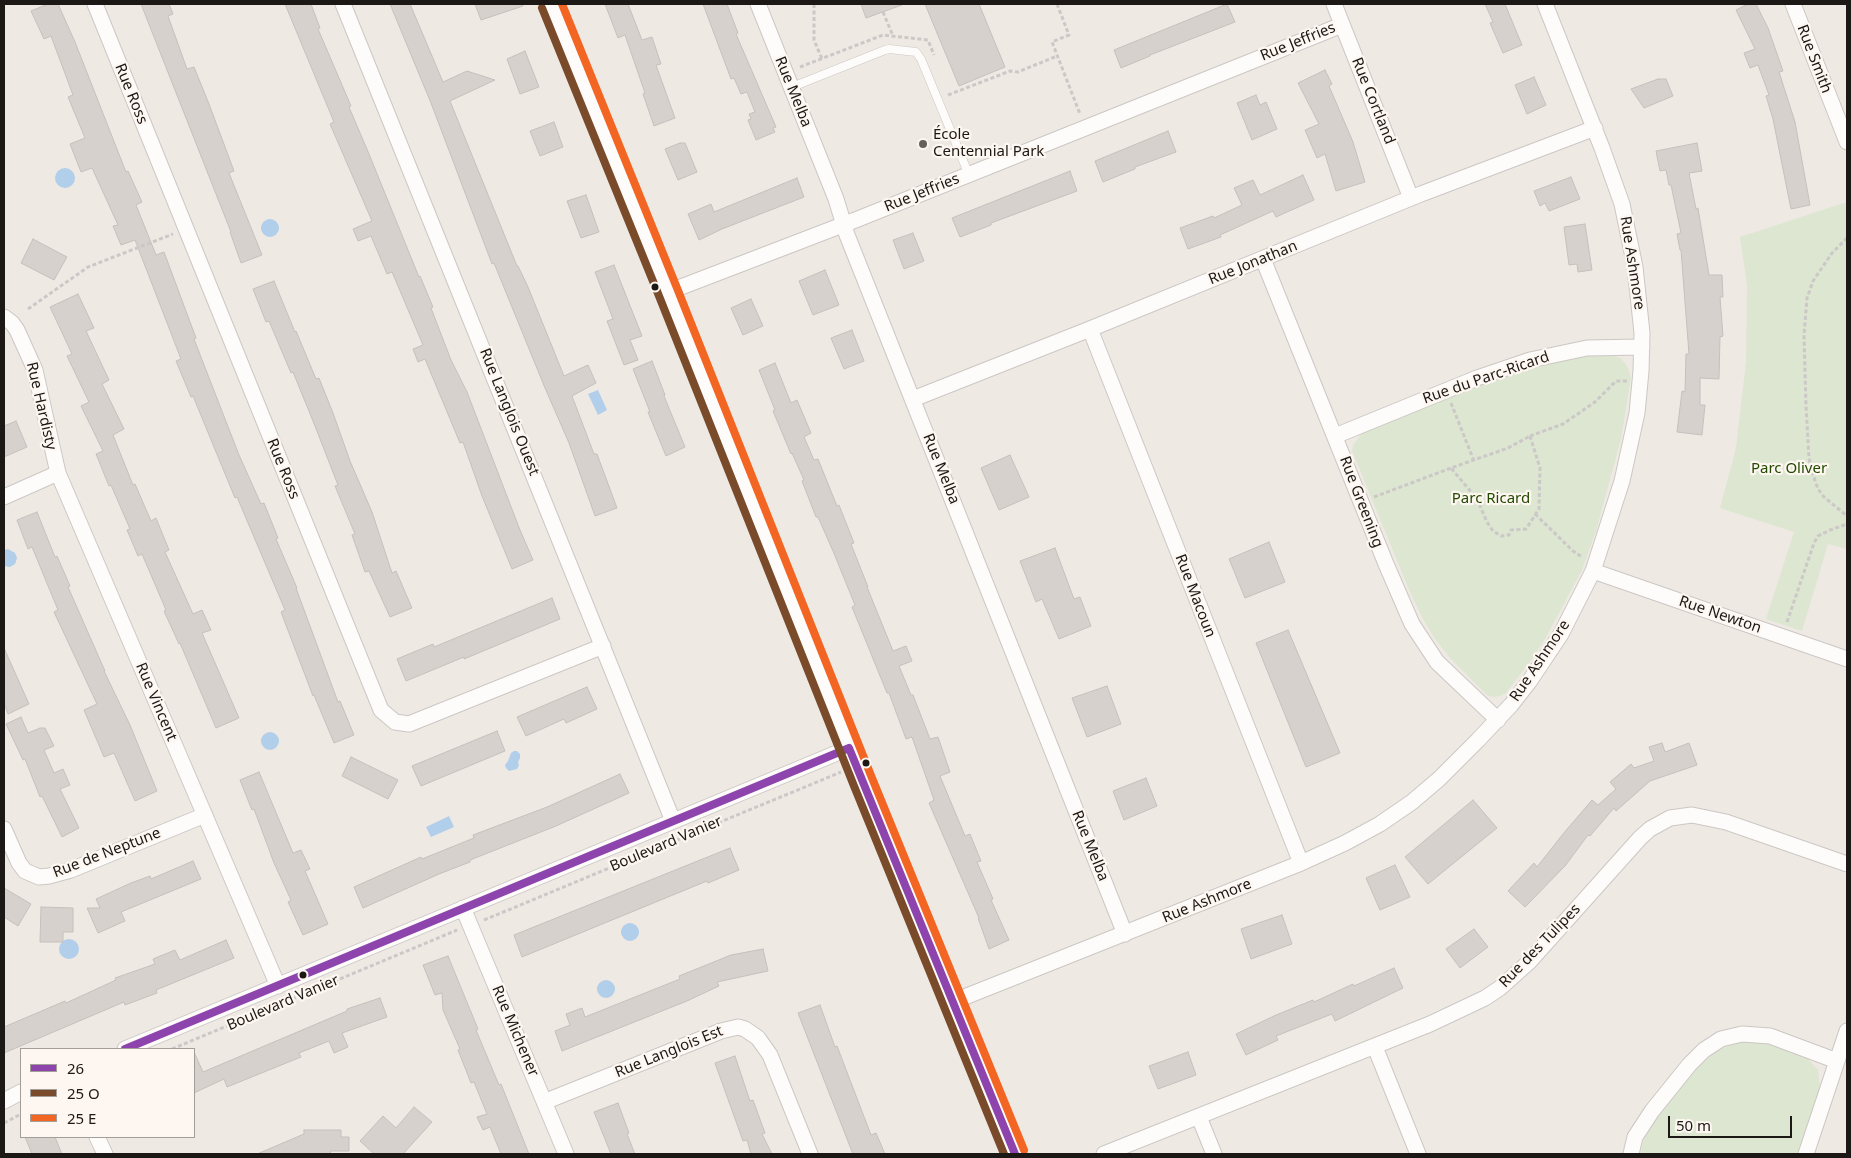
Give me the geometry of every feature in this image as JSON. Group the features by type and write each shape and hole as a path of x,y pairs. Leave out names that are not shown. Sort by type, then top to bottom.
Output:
{"street":[{"name":"Rue Ross","path":"95,4 381,710 395,722 408,724 604,646"},
{"name":"Rue Langlois Ouest","path":"343,4 604,646 673,821"},
{"path":"551,4 1013,1154"},
{"name":"Rue Melba","path":"758,4 1125,934"},
{"name":"Rue Cortland","path":"1334,4 1411,198"},
{"name":"Rue Ashmore","path":"952,1002 1301,863 1364,833 1412,802 1454,764 1498,720 1529,682 1550,652 1572,613 1590,565 1608,530 1627,460 1640,390 1642,347 1640,303 1630,236 1615,181 1545,4"},
{"name":"Rue Smith","path":"1793,4 1847,142"},
{"name":"Rue Jeffries","path":"668,292 969,175 1342,24"},
{"name":"Rue Jonathan","path":"913,399 1411,198 1595,128"},
{"name":"Rue Greening","path":"1263,259 1396,591 1420,638 1437,662 1498,720"},
{"name":"Rue Hardisty","path":"4,318 18,330 36,370 58,473"},
{"name":"Rue Macoun","path":"1090,329 1301,863"},
{"name":"Rue du Parc-Ricard","path":"1335,436 1469,381 1530,360 1587,348 1642,347"},
{"path":"4,497 58,473"},
{"name":"Rue Vincent","path":"58,473 278,986"},
{"name":"Rue Newton","path":"1590,565 1847,659"},
{"name":"Boulevard Vanier","path":"127,1048 849,748"},
{"name":"Rue de Neptune","path":"4,829 19,863 25,871 39,877 71,870 205,815"},
{"name":"Rue des Tulipes","path":"1104,1154 1375,1047 1472,1006 1500,988 1529,962 1640,838 1650,829 1670,818 1692,815 1726,822 1847,864"},
{"name":"Rue Michener","path":"463,908 566,1154"},
{"name":"Rue Langlois Est","path":"544,1102 721,1031 738,1027 746,1029 758,1038 770,1055 810,1154"},
{"path":"1806,1154 1847,1031"},
{"path":"1631,1154 1635,1137 1652,1111 1689,1065 1704,1050 1721,1039 1742,1034 1770,1036 1837,1061"},
{"path":"1375,1047 1418,1154"},
{"path":"4,1101 20,1093"},
{"path":"1199,1117 1214,1154"},
{"path":"98,1138 105,1154"}],"lane":[{"path":"792,87 885,50 916,52 921,59 969,175"}],"path":[{"path":"814,4 814,40 822,61"},
{"path":"1057,4 1070,35 1052,42 1078,109"},
{"path":"883,12 894,41"},
{"path":"797,69 822,61 883,35 928,40 935,58"},
{"path":"945,96 1010,71 1018,72 1057,56"},
{"path":"946,85 953,102"},
{"path":"28,309 88,267 178,232"},
{"path":"1847,238 1832,253 1814,281 1808,298 1804,335 1806,415 1812,472 1818,489 1824,497 1847,516"},
{"path":"1372,498 1508,448 1530,436 1563,424 1595,402 1616,381 1631,382"},
{"path":"1448,397 1474,461"},
{"path":"1451,468 1477,499 1493,531 1501,536 1509,535 1511,530 1526,528 1539,509 1540,468 1530,436"},
{"path":"1535,514 1590,565"},
{"path":"1785,628 1818,536 1847,524"},
{"name":"Boulevard Vanier","path":"491,917 841,772"},
{"name":"Boulevard Vanier","path":"174,1048 449,933"},
{"path":"4,1123 20,1115"}],"green space":[{"name":"Parc Oliver","path":"1847,202 1847,549 1828,544 1802,631 1766,619 1794,532 1720,508 1736,448 1746,362 1747,285 1740,237"},
{"name":"Parc Ricard","path":"1595,355 1611,355 1620,358 1629,370 1631,378 1621,439 1596,531 1582,570 1545,639 1506,693 1493,697 1487,695 1451,659 1435,639 1423,619 1352,451 1353,445 1362,433 1496,379 1536,366"},
{"path":"1739,1041 1767,1043 1790,1050 1808,1059 1818,1070 1820,1087 1797,1154 1640,1154 1649,1128 1698,1065 1717,1051"}],"water":[{"path":"65,168 72,171 75,178 72,185 65,188 58,185 55,178 58,171"},
{"path":"266,219 274,219 279,224 277,235 266,237 261,232 261,224"},
{"path":"598,390 607,410 598,415 588,394"},
{"path":"8,549 15,553 17,558 15,564 10,567 4,566 4,550"},
{"path":"270,732 276,735 279,741 276,747 270,750 264,747 261,741 264,735"},
{"path":"514,751 520,754 519,765 517,769 509,771 505,765"},
{"path":"449,816 454,827 431,837 426,827"},
{"path":"630,923 636,926 639,932 636,938 630,941 624,938 621,932 624,926"},
{"path":"65,939 73,939 79,945 79,953 73,959 65,959 59,953 59,945"},
{"path":"606,980 612,983 615,989 612,995 606,998 600,995 597,989 600,983"}],"building":[{"path":"48,4 58,4 75,42 126,172 128,171 142,202 136,205 156,255 164,252 196,338 194,339 239,455 261,504 264,503 338,702 340,701 354,735 334,743 313,696 281,612 285,610 237,497 235,498 193,396 191,397 176,361 181,359 135,240 121,245 113,226 118,225 92,168 81,172 70,144 85,138 68,97 73,95 51,36 44,39 31,11"},
{"path":"141,4 169,4 173,14 168,16 187,69 194,67 209,104 234,171 229,173 262,255 241,263 231,232"},
{"path":"285,4 311,4 320,28 318,29 351,106 349,107 433,307 431,308 451,360 467,392 533,560 512,569 482,496 463,442 460,443 425,359 418,362 413,349 423,345 392,272 387,274 371,236 358,241 353,229 372,221 330,124 334,122"},
{"path":"390,4 410,4 443,82 467,71 495,80 450,101 564,376 588,365 596,383 572,396 594,454 597,454 617,508 595,516 569,443 494,263 492,264 431,103"},
{"path":"475,4 523,4 523,6 481,20"},
{"path":"605,4 628,4 642,40 652,37 661,64 656,65 675,118 654,126 625,35 618,38"},
{"path":"703,4 727,4 738,33 736,34 776,127 773,128 775,132 756,140 748,120 751,119 749,114 755,112 747,92 741,94 734,78 731,79"},
{"path":"861,4 902,4 902,5 866,18"},
{"path":"925,4 979,4 1005,67 959,86"},
{"path":"1227,4 1235,22 1121,68 1114,50"},
{"path":"1485,4 1505,4 1522,45 1503,53 1490,23 1493,22"},
{"path":"1748,4 1756,4 1768,28 1783,71 1779,72 1795,122 1810,205 1791,209 1773,119 1766,96 1769,95 1758,65 1750,68 1744,53 1755,49 1736,10"},
{"path":"525,51 539,87 520,94 507,59"},
{"path":"1325,70 1332,84 1329,86 1353,142 1365,182 1336,191 1325,154 1317,158 1305,130 1319,124 1298,83"},
{"path":"1534,77 1546,105 1527,114 1515,85"},
{"path":"1658,79 1666,79 1673,96 1644,108 1631,89"},
{"path":"1256,95 1260,105 1266,102 1277,129 1252,140 1237,103"},
{"path":"554,122 563,147 540,156 530,131"},
{"path":"1168,131 1176,152 1135,167 1135,169 1103,182 1095,161"},
{"path":"685,143 697,172 678,180 665,149"},
{"path":"1697,143 1702,171 1689,173 1696,209 1698,208 1709,275 1722,275 1723,297 1720,297 1723,336 1720,337 1719,379 1700,378 1700,405 1705,405 1702,435 1677,432 1682,391 1685,392 1686,354 1689,354 1681,250 1677,234 1681,233 1671,185 1669,185 1666,170 1660,171 1656,151"},
{"path":"1070,171 1077,191 991,223 991,225 960,237 952,218"},
{"path":"1303,175 1314,200 1276,217 1273,211 1220,235 1221,237 1188,249 1180,228 1213,216 1214,218 1242,205 1234,188 1253,180 1260,195"},
{"path":"1571,177 1580,199 1549,211 1545,203 1540,206 1534,191"},
{"path":"797,178 804,197 699,240 688,214 711,204 714,212"},
{"path":"586,195 599,232 581,238 567,201"},
{"path":"1585,224 1592,270 1578,272 1577,264 1569,265 1564,227"},
{"path":"913,233 924,261 904,269 893,240"},
{"path":"33,239 67,257 54,280 21,263"},
{"path":"614,265 642,336 630,340 638,360 624,365 607,321 613,319 595,272"},
{"path":"825,270 839,305 813,315 799,281"},
{"path":"274,281 316,379 319,378 350,461 372,512 392,573 396,571 412,608 390,617 369,571 365,572 352,535 355,534 335,486 338,485 313,421 293,372 291,373 269,321 266,322 253,289"},
{"path":"78,294 94,328 86,331 109,380 102,384 124,429 113,435 133,485 135,484 151,521 156,518 169,550 165,552 193,614 202,610 211,630 202,633 239,718 216,728 180,643 164,611 166,610 142,554 138,556 127,530 130,529 96,454 103,451 81,406 89,402 67,356 72,354 50,307"},
{"path":"751,299 763,326 743,335 731,308"},
{"path":"852,330 864,361 844,369 831,338"},
{"path":"652,361 685,447 666,456 633,369"},
{"path":"775,363 791,403 797,400 811,433 804,437 814,460 818,459 837,506 839,505 854,543 851,544 893,651 906,646 912,661 899,666 911,695 913,695 930,739 938,737 950,772 940,776 965,836 970,834 981,861 977,862 1009,940 989,949 979,918 929,803 934,800 912,737 906,739 889,693 887,693 852,607 855,605 818,517 816,517 802,481 804,480 773,411 775,410 759,370"},
{"path":"16,421 27,447 4,457 4,426"},
{"path":"1010,455 1029,497 999,510 981,468"},
{"path":"37,512 157,791 135,801 114,753 104,757 84,710 97,704 54,612 58,610 32,547 28,549 17,520"},
{"path":"1269,542 1285,582 1245,598 1229,559"},
{"path":"1055,548 1074,599 1080,597 1091,626 1059,639 1042,599 1036,602 1020,561"},
{"path":"552,598 560,619 406,681 397,659 433,644 434,647"},
{"path":"1288,630 1340,753 1306,767 1256,643"},
{"path":"4,648 29,704 8,714 4,703"},
{"path":"1107,686 1121,724 1087,737 1072,698"},
{"path":"587,687 597,709 566,723 564,719 526,736 517,717"},
{"path":"21,717 28,733 45,728 54,746 44,750 54,773 63,769 70,785 60,789 79,828 62,837 42,796 40,797 25,759 23,760 6,724"},
{"path":"497,731 505,751 421,786 412,766"},
{"path":"1662,743 1665,752 1689,743 1697,765 1650,781 1616,811 1614,808 1590,836 1588,835 1565,866 1525,907 1508,891 1534,863 1537,867 1592,800 1598,805 1616,789 1610,782 1631,764 1634,768 1654,761 1649,747"},
{"path":"351,757 398,780 388,799 342,776"},
{"path":"259,772 293,853 301,850 310,869 305,871 328,924 303,935 288,902 291,900 274,863 254,809 252,810 240,780"},
{"path":"620,774 629,793 556,826 470,860 470,862 363,908 354,887 421,857 422,859 474,838 473,835 547,807"},
{"path":"1146,778 1157,806 1124,820 1113,791"},
{"path":"1473,800 1497,828 1428,884 1405,857"},
{"path":"730,848 739,870 708,883 707,881 522,957 514,935"},
{"path":"193,861 201,879 121,912 125,921 98,933 87,908 100,908 96,899 131,883 150,876 151,879"},
{"path":"1395,865 1410,897 1380,910 1366,878"},
{"path":"4,888 31,904 18,926 4,917"},
{"path":"41,907 73,908 73,932 63,932 63,942 40,942"},
{"path":"1282,915 1292,944 1251,959 1241,929"},
{"path":"1474,929 1488,947 1460,968 1446,949"},
{"path":"226,940 234,958 156,990 157,993 125,1005 124,1002 4,1053 4,1027 65,1001 66,1003 116,980 115,978 155,964 153,959 175,950 180,960"},
{"path":"763,949 768,971 717,982 719,986 687,1001 562,1051 555,1031 570,1025 566,1014 582,1008 585,1017 680,979 679,976 731,955"},
{"path":"448,956 478,1029 476,1030 499,1085 501,1084 529,1154 501,1154 490,1127 483,1130 477,1117 487,1114 474,1082 471,1083 458,1050 460,1049 443,1010 442,993 435,995 423,965"},
{"path":"1394,968 1403,988 1335,1021 1332,1014 1276,1036 1278,1040 1246,1055 1236,1034 1276,1015 1313,1000 1314,1002"},
{"path":"380,998 387,1017 342,1033 348,1047 334,1053 329,1041 299,1053 301,1057 227,1087 224,1079 195,1093 195,1054 203,1072 347,1011 347,1009"},
{"path":"820,1005 871,1135 876,1133 885,1154 853,1154 798,1013"},
{"path":"1188,1052 1196,1075 1158,1089 1149,1066"},
{"path":"735,1056 750,1101 753,1100 765,1133 762,1134 772,1154 751,1154 747,1140 743,1141 715,1063"},
{"path":"618,1103 635,1154 611,1154 594,1112"},
{"path":"414,1107 432,1122 403,1154 374,1154 360,1141 383,1116 396,1128"},
{"path":"304,1130 341,1130 341,1137 349,1137 349,1151 330,1151 331,1154 257,1154 304,1134"},
{"path":"25,1138 55,1138 62,1154 32,1154"}],"transit line":[{"path":"562,4 872,778 1024,1150"},
{"path":"542,8 854,786 1004,1154"},
{"name":"26","path":"127,1048 849,748 1015,1154"}],"place":[{"name":"École Centennial Park","path":"923,144"}]}
